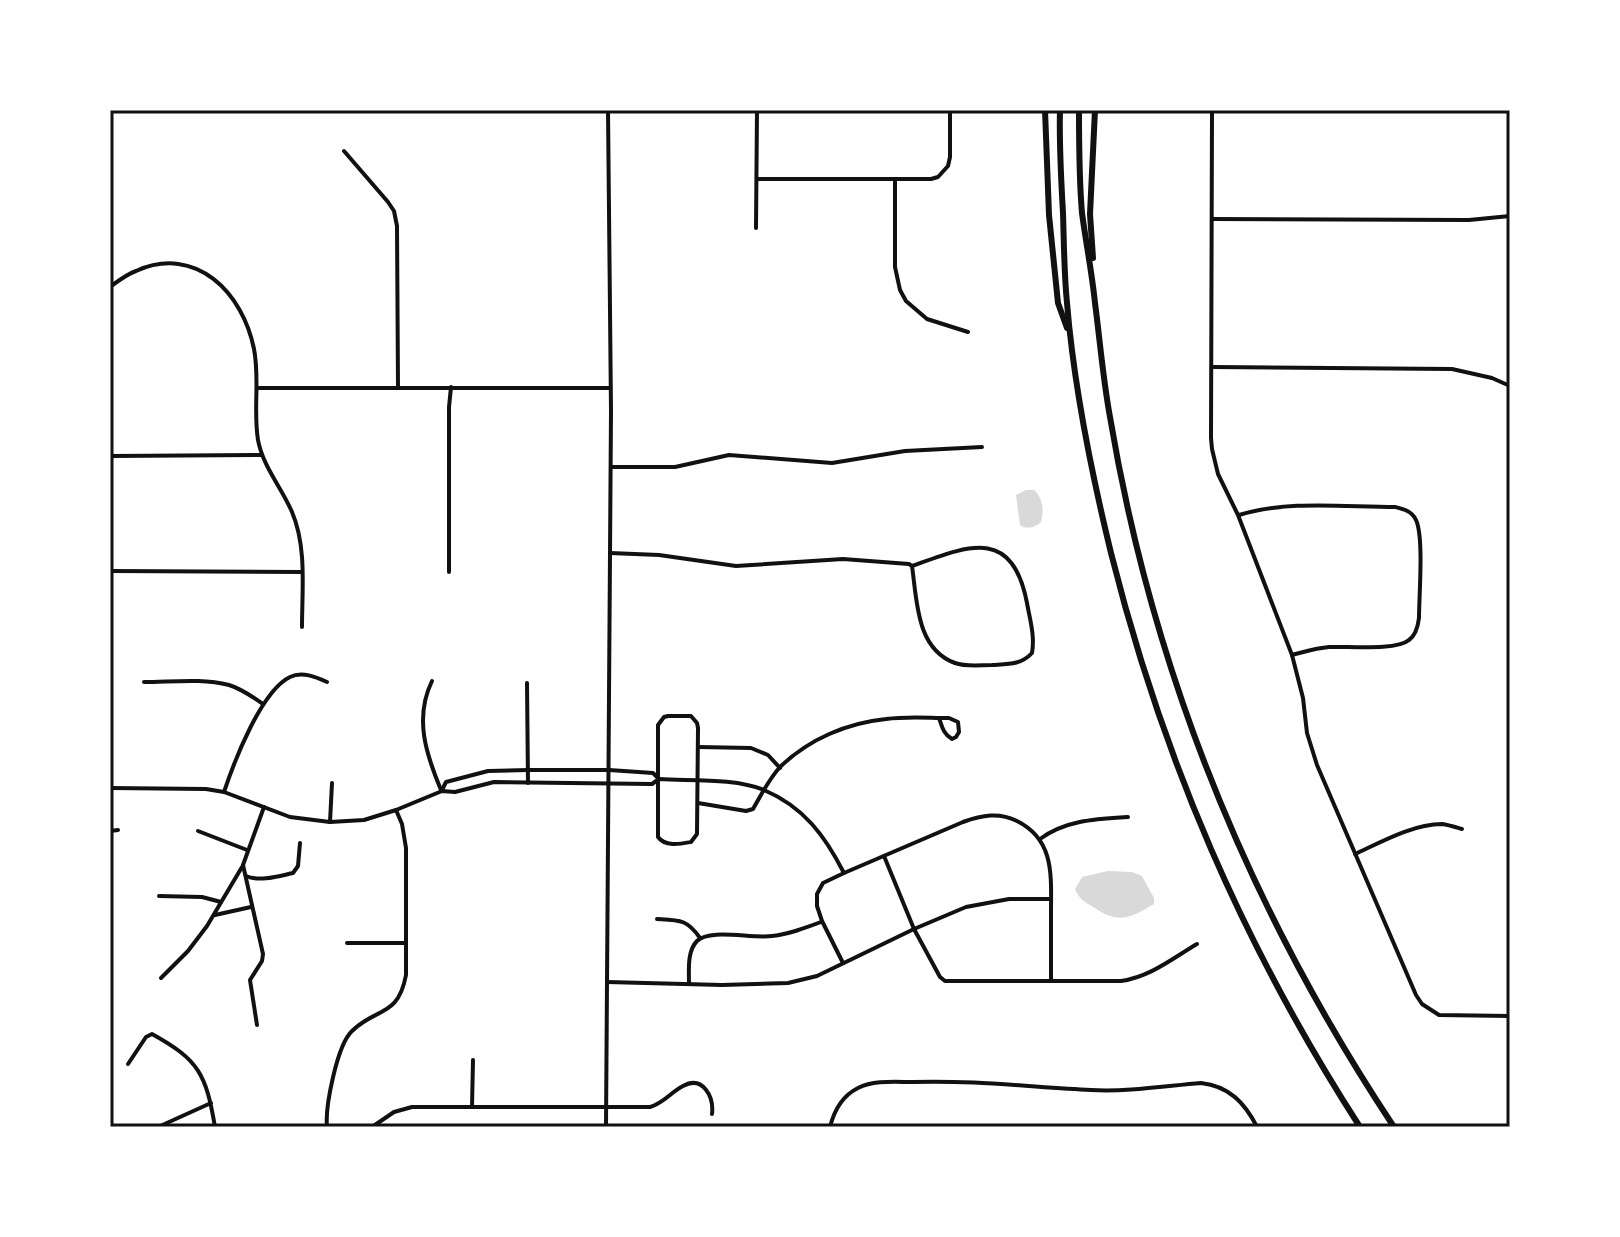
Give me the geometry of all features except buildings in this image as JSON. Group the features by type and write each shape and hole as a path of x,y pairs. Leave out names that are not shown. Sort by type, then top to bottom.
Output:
{"highway":[{"path":"1045,110 1049,215 1058,303 1071,340"},
{"path":"1060,110 1066,301 1071,340 1093,481 1124,604 1164,732 1188,797 1234,902 1305,1037 1360,1127"},
{"path":"1079,110 1082,212 1110,417 1133,534 1167,656 1190,725 1238,847 1289,952 1346,1053 1394,1127"},
{"path":"1095,110 1090,214 1095,302"}],"street":[{"path":"606,1127 611,467 608,110"},
{"path":"756,228 757,110"},
{"path":"757,179 931,179 943,173 948,166 950,110"},
{"path":"1212,110 1212,449 1218,474 1238,515 1292,655 1303,698 1310,746 1413,989 1422,1004 1439,1015 1510,1016"},
{"path":"344,151 394,211 397,226 398,387"},
{"path":"895,179 895,267 900,290 914,310 927,319 968,332"},
{"path":"1212,219 1469,220 1510,216"},
{"path":"110,287 134,271 151,265 182,265 218,280 234,299 246,321 254,350 258,439 262,455 293,514 300,540 302,627"},
{"path":"1212,367 1452,369 1492,378 1510,386"},
{"path":"449,572 451,387"},
{"path":"257,388 611,388"},
{"path":"611,467 675,467 729,455 832,463 905,451 982,447"},
{"path":"110,456 262,455"},
{"path":"1238,515 1285,506 1395,507 1412,514 1417,524 1419,618 1412,639 1391,646 1325,648 1292,655"},
{"path":"610,553 659,555 736,566 843,559 912,566 972,547 984,547 1009,560 1022,579 1034,644 1032,653 1019,663 958,664 945,658 926,636 920,622 912,566"},
{"path":"110,571 302,572"},
{"path":"224,792 242,743 263,704 289,677 299,674 327,682"},
{"path":"432,681 426,693 424,737 429,761 442,791"},
{"path":"144,682 219,683 244,691 263,704"},
{"path":"527,683 528,783"},
{"path":"668,716 691,716 697,723 697,834 686,843 665,843 658,837 659,779 660,720 668,716"},
{"path":"698,803 746,811 753,809 780,768 812,743 844,728 884,719 939,718 949,718 958,722 956,737 952,739 944,733 939,718"},
{"path":"698,747 751,748 768,755 780,768"},
{"path":"442,791 446,782 488,771 609,770 653,773 659,779"},
{"path":"110,788 191,788 224,792 307,820 330,822 364,820 442,791 455,792 494,782 652,784 659,779 737,784 763,790 797,810 817,828 844,873"},
{"path":"330,822 332,783"},
{"path":"161,978 188,951 213,916 243,865 264,807"},
{"path":"327,1127 327,1112 342,1044 353,1029 384,1012 400,996 406,975 406,848 396,810"},
{"path":"843,963 817,906 817,894 823,883 963,822 988,815 1012,818 1029,827 1047,853 1050,866 1051,981"},
{"path":"1040,839 1075,822 1128,817"},
{"path":"1355,854 1429,825 1445,824 1462,829"},
{"path":"110,831 118,830"},
{"path":"198,831 247,850"},
{"path":"245,876 260,879 293,873 298,866 300,843"},
{"path":"884,856 914,929 945,981 1121,981 1150,973 1197,944"},
{"path":"243,865 263,954 250,980 257,1025"},
{"path":"159,896 202,897 221,902"},
{"path":"607,982 788,983 817,976 966,907 993,901 1051,899"},
{"path":"213,916 251,907"},
{"path":"657,919 684,921 700,938"},
{"path":"689,984 691,952 700,938 715,933 744,937 772,936 804,929 822,921"},
{"path":"347,943 406,943"},
{"path":"128,1064 148,1034 155,1035 191,1060 207,1084 215,1127"},
{"path":"472,1107 473,1060"},
{"path":"830,1127 838,1106 858,1088 883,1083 950,1081 1094,1090 1211,1084 1242,1102 1257,1127"},
{"path":"372,1127 394,1112 412,1107 650,1107 663,1102 682,1086 692,1084 709,1092 713,1103 712,1114"},
{"path":"158,1127 211,1103"}],"shaded area":[{"path":"1026,490 1037,493 1042,509 1041,522 1028,528 1020,525 1016,495"},
{"path":"1108,871 1132,872 1142,876 1154,904 1124,918 1110,916 1082,900 1075,889 1082,877"}]}
